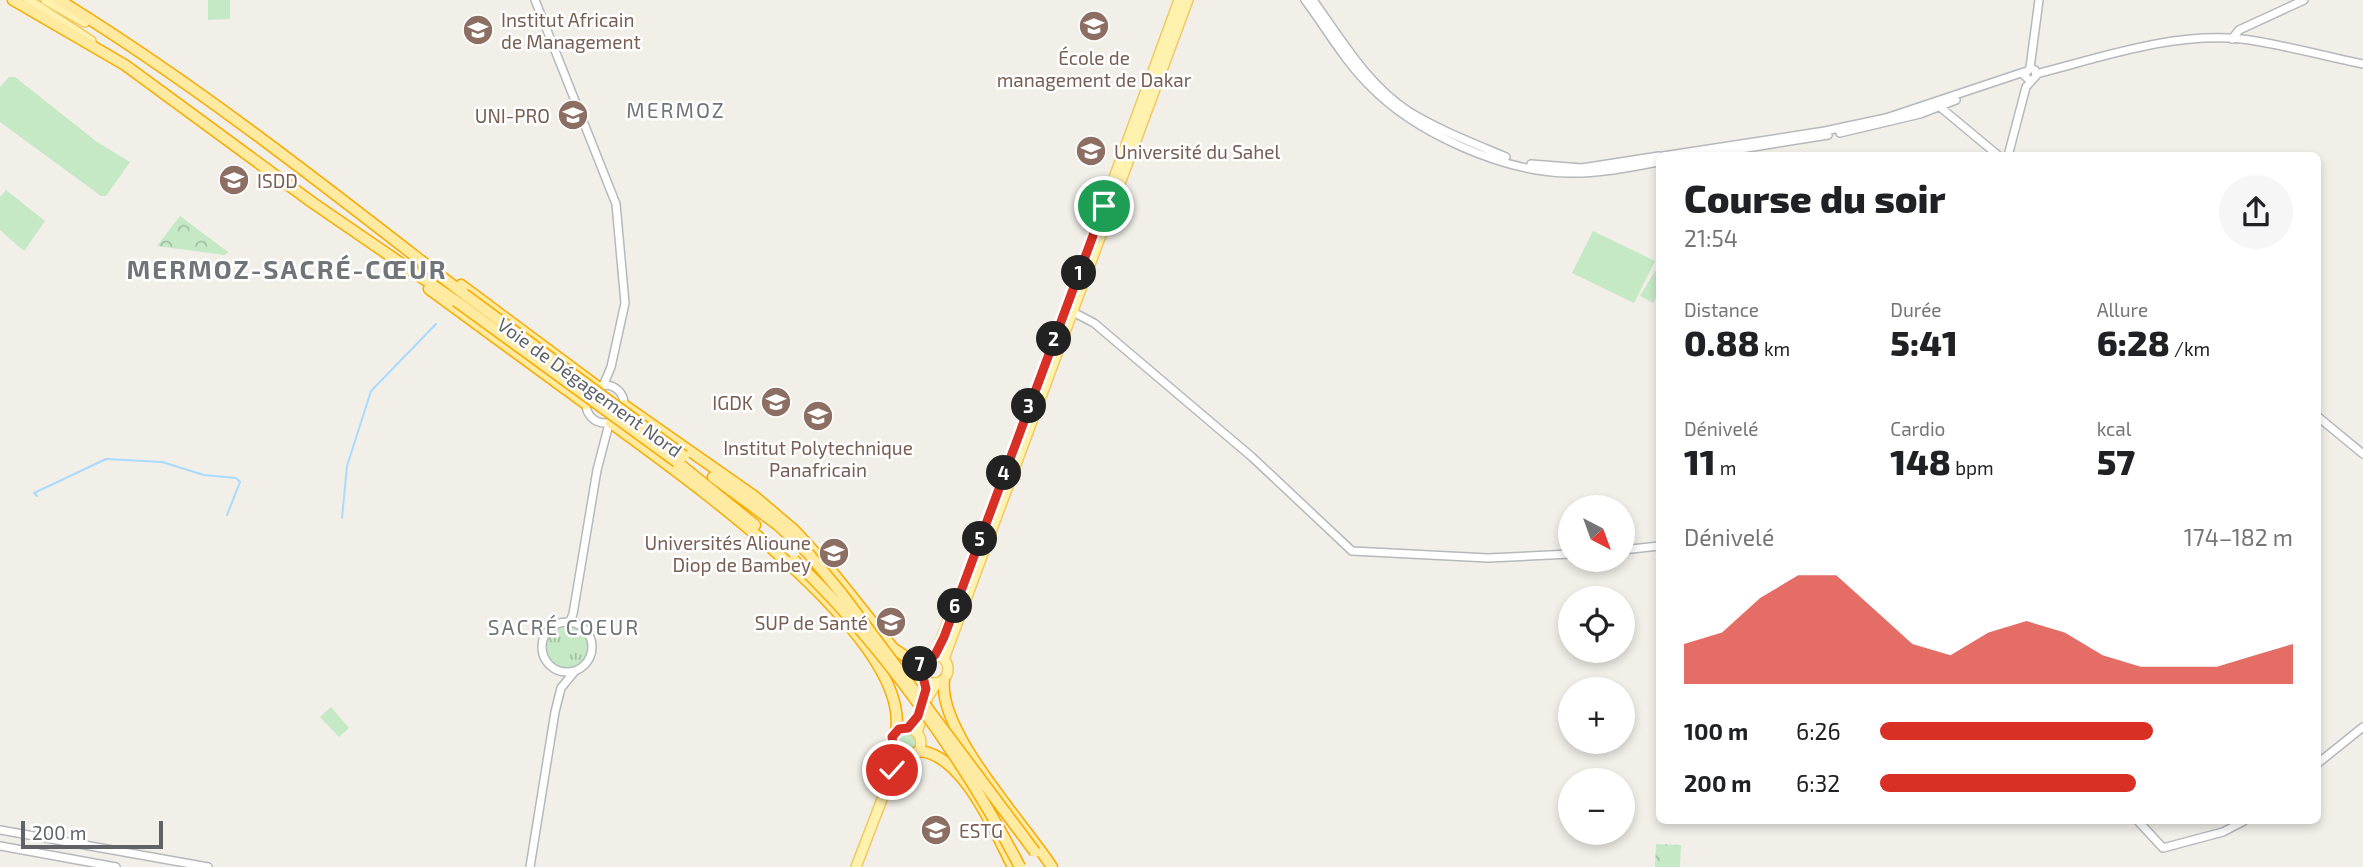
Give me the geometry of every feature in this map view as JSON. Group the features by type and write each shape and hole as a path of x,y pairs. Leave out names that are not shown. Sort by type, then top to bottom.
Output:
{"highway":[{"path":"13,0 125,65"},
{"path":"59,0 136,50"},
{"name":"Voie de Dégagement Nord","path":"136,50 312,175 460,298 680,459 758,509 808,553 847,600 1046,867"},
{"name":"Voie de Dégagement Nord","path":"125,65 306,199 418,275 460,298"},
{"path":"392,239 411,248 600,386"},
{"path":"418,275 437,296 586,404"},
{"path":"624,405 767,506 803,538 893,648 913,659 924,658"},
{"path":"610,423 769,545 859,639 889,681 897,713 897,731"},
{"name":"Voie de Dégagement Nord","path":"680,459 794,560 848,615 976,788 1020,867"},
{"path":"733,483 758,509"},
{"path":"699,490 734,507"},
{"path":"940,682 943,700 954,729 1052,867"},
{"path":"918,751 937,756 958,773 1013,867"}],"main road":[{"name":"Voie de Dégagement Nord","path":"46,0 136,50"},
{"path":"939,657 1179,0"},
{"path":"939,657 1188,0"},
{"name":"Voie de Dégagement Nord","path":"32,2 125,65"},
{"path":"856,867 890,778 895,753 891,741 897,731 908,728 918,716 925,696 925,681 919,672 924,658 939,657"},
{"path":"862,867 905,757 918,751 920,744 917,733 928,697 948,668 939,657"},
{"path":"925,681 940,682"},
{"path":"908,728 917,733"},
{"path":"895,753 905,757"}],"street":[{"path":"536,0 616,204 625,303 611,367 586,404 589,416 599,423 610,423"},
{"path":"1306,0 1368,85 1399,112 1438,136 1516,164 1551,172 1584,173 1656,162"},
{"path":"1313,0 1373,80 1404,108 1434,126 1510,158 1536,165 1582,168 1656,157"},
{"path":"2009,152 2029,74 2039,0"},
{"path":"2232,39 2239,30 2304,0"},
{"path":"2244,40 2253,25"},
{"path":"1687,152 1834,129 1886,118 2029,74 2191,39 2244,40 2363,64"},
{"path":"1722,152 1859,130 1940,107 1984,88 2029,74"},
{"path":"1940,107 1994,152"},
{"path":"1071,311 1094,323 1252,457 1352,551 1488,558 1558,555"},
{"path":"573,624 604,441 610,423 624,405 625,398 617,388 611,367"},
{"path":"600,386 617,388"},
{"path":"2321,419 2363,454"},
{"path":"599,423 604,441"},
{"path":"1635,549 1656,547"},
{"path":"530,867 561,688 555,669 544,657 544,640 551,629 573,624 590,636 592,648 588,662 575,671 561,688"},
{"path":"555,669 575,671"},
{"path":"2321,761 2363,727"},
{"path":"2141,824 2163,848 2223,832 2238,824"},
{"path":"0,830 208,867"},
{"path":"0,846 116,867"}],"green space":[{"path":"208,0 230,0 230,19 208,20"},
{"path":"9,77 15,77 97,142 130,162 106,196 101,196 0,122 0,87"},
{"path":"6,190 45,221 24,251 0,230 0,197"},
{"path":"180,216 228,252 225,255 157,246"},
{"path":"1593,231 1655,261 1634,303 1572,273"},
{"path":"1656,272 1656,298 1653,303 1640,296"},
{"path":"567,624 583,631 590,647 583,663 567,670 551,663 544,647 551,631"},
{"path":"331,707 349,728 339,737 320,717"},
{"path":"907,731 916,734 919,743 916,752 907,755 898,752 895,743 898,734"},
{"path":"1656,844 1681,845 1680,867 1655,867"}],"waterway":[{"path":"342,518 347,466 371,391 436,324"},
{"path":"37,496 34,493 106,459 162,462 204,475 236,478 240,482 227,515"}],"place":[{"name":"École de management de Dakar","path":"1094,26"},
{"name":"Institut Africain de Management","path":"478,30"},
{"name":"UNI-PRO","path":"573,115"},
{"name":"Université du Sahel","path":"1091,151"},
{"name":"ISDD","path":"234,180"},
{"name":"IGDK","path":"776,402"},
{"name":"Institut Polytechnique Panafricain","path":"818,416"},
{"name":"Universités Alioune Diop de Bambey","path":"834,553"},
{"name":"SUP de Santé","path":"891,622"},
{"name":"ESTG","path":"936,830"}],"district":[{"name":"MERMOZ","path":"676,109"},
{"name":"MERMOZ-SACRÉ-CŒUR","path":"287,268"},
{"name":"SACRÉ COEUR","path":"564,626"}],"route":[{"path":"892,770 895,753 891,746 892,737 899,729 908,728 918,716 926,689 925,681 919,672 920,664 924,658 935,655 944,637 1104,206"}]}
